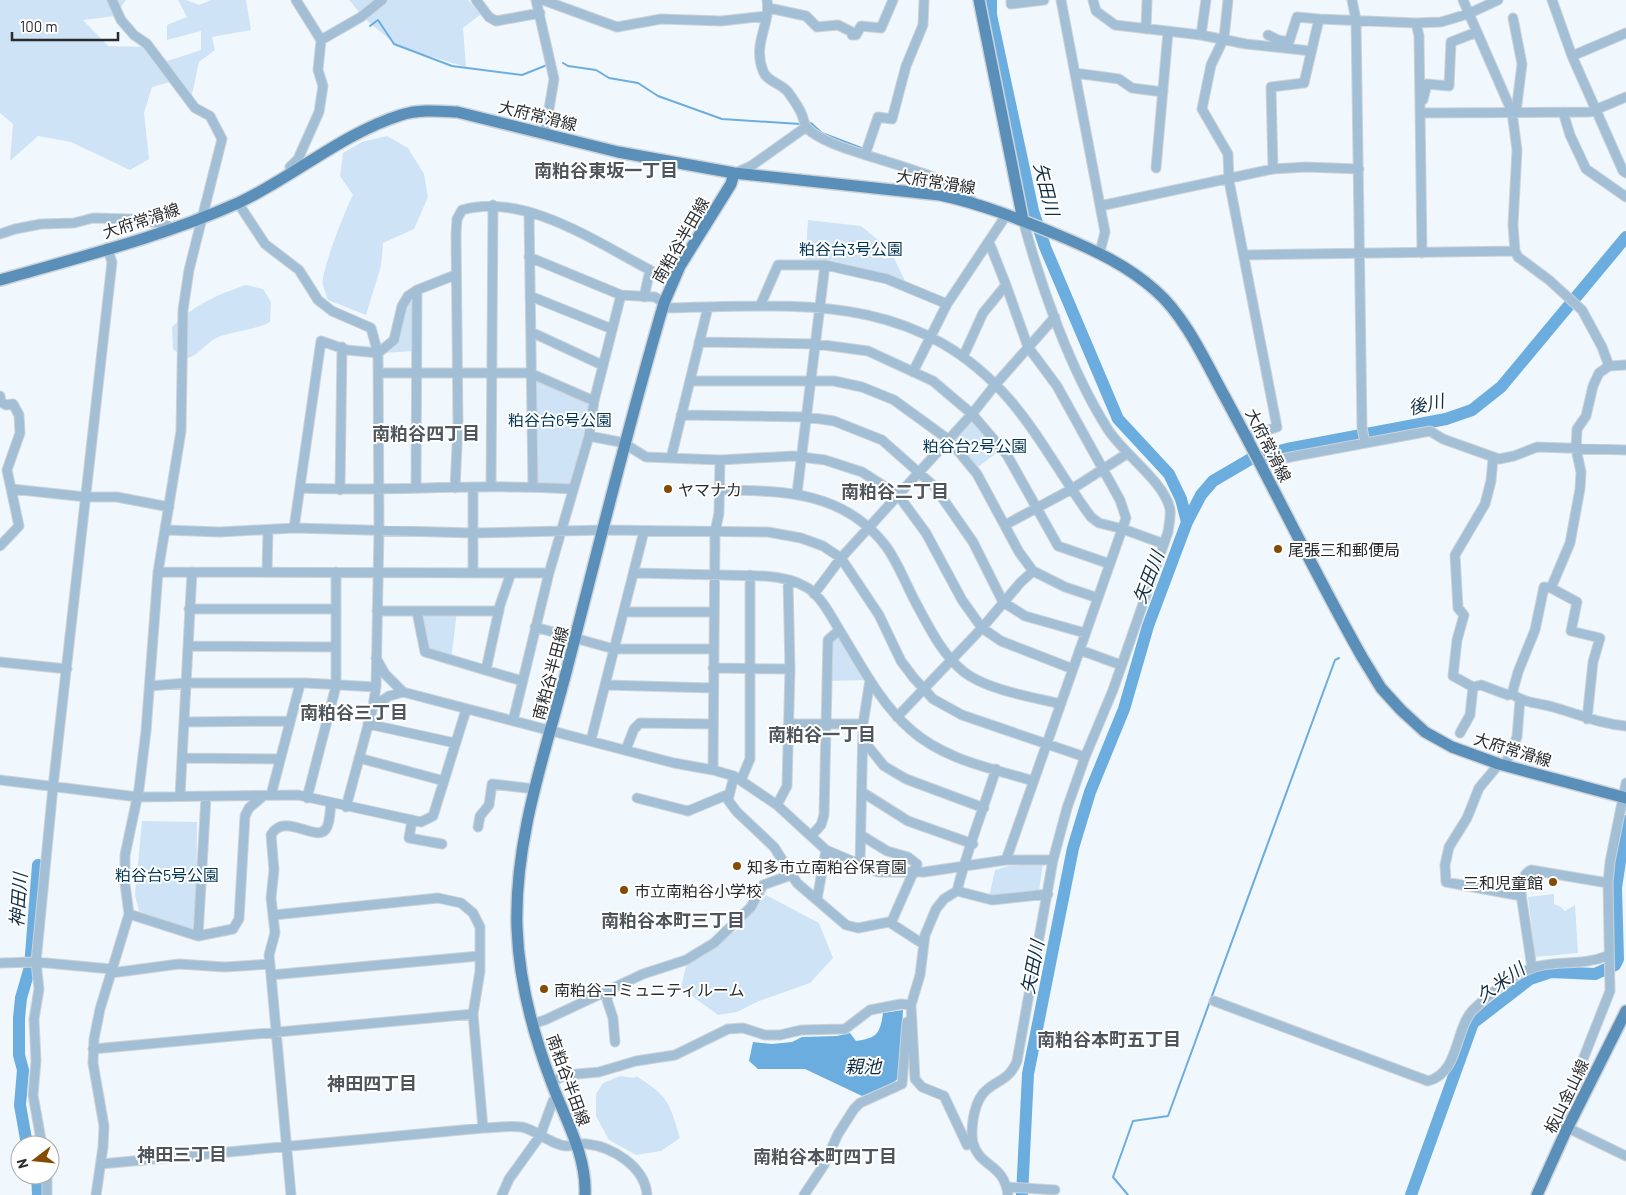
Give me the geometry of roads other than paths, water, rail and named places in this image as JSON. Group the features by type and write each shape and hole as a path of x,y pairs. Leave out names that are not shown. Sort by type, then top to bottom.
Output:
{"main road":[{"path":"979,0 1025,220"},
{"name":"大府常滑線","path":"0,280 201,218 238,203 368,128 402,114 435,110 457,112 618,152 734,174 940,195 973,202 1025,220 1100,252 1133,272 1158,292 1186,328 1246,437 1338,616 1381,688 1424,732 1452,748 1502,765 1624,798"},
{"name":"南粕谷半田線","path":"585,1195 584,1173 576,1144 551,1082 532,1024 520,968 517,907 522,848 535,789 663,305 680,266 731,184 734,174"},
{"name":"板山金山線","path":"1538,1195 1567,1130 1626,1012"}],"street":[{"path":"96,1195 101,1164 103,1117 93,1049 96,1024 129,914 125,884 125,855 138,796 150,686 158,572 181,431 183,310 201,218 207,205 222,138 210,116 195,108 147,44 134,35 121,20 112,0"},
{"path":"293,172 290,166 298,159 319,112 323,86 318,70 321,40 296,0"},
{"path":"321,40 367,14 382,0"},
{"path":"476,0 489,17 496,22 540,13"},
{"path":"536,0 554,79 545,134"},
{"path":"543,0 617,27 661,19 721,21 768,8 806,16 817,27 838,25 852,32 852,35 856,35 861,26 881,28 893,0"},
{"path":"865,155 878,117 892,119 906,66 923,25 924,0"},
{"path":"1011,0 1011,4 1044,0"},
{"path":"1061,0 1105,232 1100,252"},
{"path":"1092,0 1096,11 1115,25 1224,38 1246,44 1311,51"},
{"path":"1146,30 1147,0"},
{"path":"1201,35 1206,0"},
{"path":"1228,0 1224,38 1211,65 1202,109 1228,154 1229,181 1277,426 1246,437"},
{"path":"1352,0 1356,20 1362,427 1365,443"},
{"path":"1463,0 1514,112"},
{"path":"1268,35 1278,40 1289,42 1297,17 1416,24 1441,22 1468,14 1498,0"},
{"path":"1552,0 1572,56 1623,171 1626,173"},
{"path":"768,8 759,42 762,70 766,77 787,90 802,114 806,127 824,139 942,182 968,195 973,202"},
{"path":"1512,18 1522,64 1514,112 1517,150 1513,241 1515,250 1518,256 1549,280 1582,310 1602,347 1609,366"},
{"path":"1273,169 1271,87 1304,83 1319,19"},
{"path":"1416,24 1419,36 1422,252"},
{"path":"1156,168 1168,32"},
{"path":"1419,103 1423,100 1427,84 1449,86 1451,42 1477,32"},
{"path":"1572,56 1626,33"},
{"path":"1075,73 1119,79 1132,88 1163,92"},
{"path":"1420,113 1596,110 1626,97"},
{"path":"1564,112 1570,135 1586,169 1626,198"},
{"path":"734,174 751,166 806,127"},
{"path":"1100,206 1229,181 1273,169 1306,167 1359,169"},
{"path":"940,195 944,189 942,182"},
{"path":"238,203 265,244 295,266 318,300 332,311 371,328 378,353 378,489 380,530 376,687 373,707 346,807"},
{"path":"455,488 458,424 455,276 456,219 462,210 493,205 511,207 556,222 650,270 644,298"},
{"path":"492,487 493,205"},
{"path":"529,213 533,487"},
{"path":"913,372 947,304 1007,214"},
{"path":"0,234 15,228 41,224 74,223 93,218 131,219 166,224 170,229"},
{"path":"1025,220 1036,265 1071,356 1107,428 1147,474 1169,507 1170,516 1164,544 1106,708 1085,757 1067,808 1053,860 1042,929 1029,983 1016,1061 1010,1073 987,1087 977,1100 972,1130 973,1143 981,1157 1002,1174 1009,1190 1034,1188 1055,1190"},
{"path":"989,242 1028,347 1057,386 1125,511 1123,528 1006,860"},
{"path":"40,1135 33,1095 36,1060 34,1019 39,989 36,962 53,787 112,262 107,248"},
{"path":"1244,255 1515,250"},
{"path":"529,257 621,295 644,298 655,297 663,305 708,307 820,306 889,320 930,336 963,357 1010,400 1046,447 1091,517 1099,523 1123,528 1164,544"},
{"path":"760,306 778,265 825,265 887,279 947,304"},
{"path":"797,493 825,265"},
{"path":"294,528 321,341 342,348 378,353 394,340 402,306 408,296 417,290 455,276"},
{"path":"963,357 983,313 1006,285"},
{"path":"416,488 417,290"},
{"path":"513,721 549,572 589,436 602,365 621,295"},
{"path":"530,296 612,329"},
{"path":"671,458 708,307"},
{"path":"814,594 841,558 949,440 1055,317"},
{"path":"531,332 602,365"},
{"path":"700,342 816,344 868,351 933,381 972,414 1007,455 1058,546 1110,564"},
{"path":"340,490 342,348"},
{"path":"1551,588 1570,543 1580,489 1581,472 1576,449 1577,429 1586,416 1593,386 1599,373 1609,366 1626,365"},
{"path":"379,373 530,373 594,401"},
{"path":"690,381 834,381 862,387 890,398 918,416 949,440 977,474 1019,552 1032,571 1065,587 1098,598"},
{"path":"0,396 1,402 6,405 13,404 20,423 18,444 9,460 7,470 19,526 0,546"},
{"path":"681,415 807,417 834,421 859,429 882,440 934,486 954,512 973,542 1003,602 1025,616 1085,633"},
{"path":"1259,463 1430,431 1443,439 1492,458 1514,456 1537,447 1626,450"},
{"path":"589,436 625,443 646,457 720,460 802,457 825,460 850,467 898,495 926,533 962,600 982,628 1001,641 1073,669"},
{"path":"1005,525 1072,490 1128,453"},
{"path":"1492,458 1491,481 1485,504 1455,555 1458,580 1458,608 1464,615 1457,640 1453,676 1473,687 1481,685 1587,719 1626,726"},
{"path":"713,770 714,573 715,532 719,513 720,460"},
{"path":"300,488 340,490 533,487 572,489"},
{"path":"473,488 474,573"},
{"path":"12,489 86,497 117,497 170,507"},
{"path":"719,490 797,493 824,500 852,514 885,544 939,645 951,660 966,673 982,682 1061,704"},
{"path":"165,530 220,532 294,528 474,533 604,530 644,532 768,532 801,538 823,546 841,558 879,615 901,660 922,689 944,707 962,715 1047,742 1085,757"},
{"path":"267,572 268,530"},
{"path":"592,740 614,649 626,612 644,532"},
{"path":"897,717 982,628 1032,571"},
{"path":"158,572 549,572"},
{"path":"180,796 192,572"},
{"path":"307,798 336,686 336,572"},
{"path":"486,670 499,611 511,573"},
{"path":"634,573 750,575 788,580 805,586 814,594 885,704 897,717 928,743 952,757 1033,781"},
{"path":"750,575 750,759 729,794 728,800 737,812 774,848 797,883 846,925 858,928 881,922 891,923 923,944"},
{"path":"776,805 787,786 790,669 788,580"},
{"path":"1522,894 1446,882 1445,873 1449,847 1467,818 1479,788 1502,765 1517,737 1516,697 1518,672 1535,630 1544,587 1551,588 1576,601 1571,632 1600,638 1593,662 1587,719"},
{"path":"189,609 336,610"},
{"path":"377,611 499,611"},
{"path":"417,612 425,652 522,681"},
{"path":"626,612 714,612"},
{"path":"535,627 614,649 714,649"},
{"path":"811,836 821,825 824,815 828,640 839,630"},
{"path":"188,646 336,647"},
{"path":"1080,650 1121,665"},
{"path":"376,658 385,674 402,692 466,710 592,740 674,763 713,770 738,778 776,805 826,850 878,872 915,872 1006,860 1053,860"},
{"path":"0,662 67,669"},
{"path":"713,668 790,669"},
{"path":"860,865 863,724 870,680"},
{"path":"150,686 186,683 376,687"},
{"path":"129,914 198,936 228,931 237,925 240,911 245,816 249,808 267,796 280,759 300,684"},
{"path":"605,685 713,688"},
{"path":"1460,733 1470,715 1473,687"},
{"path":"373,707 389,696 402,692"},
{"path":"0,780 138,796 298,796 421,822 433,816 466,710"},
{"path":"184,722 290,721"},
{"path":"626,749 634,729 640,723 713,724"},
{"path":"368,724 455,743"},
{"path":"789,724 863,724"},
{"path":"863,740 884,766 906,779 984,808"},
{"path":"183,758 280,759"},
{"path":"359,758 444,781"},
{"path":"804,1195 818,1176 838,1134 854,1109 860,1103 902,1084 907,1013 911,1007 920,975 927,926 944,899 957,891 963,865 973,844 996,769"},
{"path":"1626,783 1608,883 1610,992 1563,1110 1559,1126 1626,1156"},
{"path":"478,827 480,816 489,805 492,784 535,789"},
{"path":"862,792 908,821 973,844"},
{"path":"637,798 688,811 729,794"},
{"path":"198,936 206,796"},
{"path":"291,1195 269,955 275,933 271,898 274,870 272,835 278,828 284,826 299,827 316,834 322,832 327,828 331,804"},
{"path":"412,820 409,838 442,844"},
{"path":"861,835 887,851 908,857 917,864 891,923"},
{"path":"817,899 826,850"},
{"path":"1532,968 1522,894 1526,874 1531,870 1608,883"},
{"path":"532,1024 545,1020 655,969 686,960 714,943 750,907 763,885 791,875"},
{"path":"957,891 992,900 1048,894"},
{"path":"274,915 411,901 453,900 466,906 477,918 481,941 480,971 473,1014 483,1128"},
{"path":"271,975 479,956"},
{"path":"1214,1002 1428,1081 1438,1077 1451,1059 1473,1011 1503,986 1532,968 1585,962 1608,956"},
{"path":"0,963 36,962 111,971 179,964 226,967 270,964"},
{"path":"609,989 607,1000 613,1018 615,1042"},
{"path":"551,1082 566,1075 599,1072 636,1061 675,1055 728,1029 743,1028 765,1035 780,1035 801,1030 845,1029 870,1010 902,1004 911,1007"},
{"path":"911,1007 915,1079 922,1087 944,1096 967,1145 973,1143"},
{"path":"93,1049 473,1014"},
{"path":"502,1195 509,1179 540,1136 553,1100 557,1098"},
{"path":"101,1164 483,1128 522,1127 567,1146 576,1144 600,1146 617,1154 638,1172 646,1186 647,1195"}],"water":[{"name":"親池","path":"903,1010 899,1078 891,1084 862,1096 805,1069 758,1069 749,1061 753,1042 772,1044 792,1042 802,1037 837,1036 850,1033 856,1041 863,1040 876,1034 883,1013"}],"waterway":[{"name":"矢田川","path":"991,0 991,15 1033,211 1045,247 1118,419 1169,474 1181,499 1187,522"},
{"path":"370,26 378,20 394,44 452,66 522,75 547,65"},
{"path":"563,63 568,66 596,70 609,78 638,83 658,96 722,119 800,124"},
{"path":"808,124 811,123 822,133 864,149"},
{"path":"870,152 887,157"},
{"path":"920,168 938,174"},
{"name":"矢田川","path":"1022,1195 1028,1074 1073,848 1090,792 1124,709 1148,626 1187,522 1201,495 1213,481 1254,457 1446,419 1472,410 1501,387 1626,237"},
{"path":"1128,1195 1113,1177 1133,1121 1168,1116 1335,660 1339,658"},
{"name":"久米川","path":"1411,1195 1473,1023 1530,979 1551,972 1595,974 1615,965 1618,959 1616,888 1626,821"},
{"name":"神田川","path":"25,1135 20,1105 23,1070 19,1055 19,1018 21,998 30,967 38,865"},
{"name":"神田川","path":"38,1185 38,1195"}],"place":[{"name":"ヤマナカ","path":"668,489"},
{"name":"尾張三和郵便局","path":"1278,549"},
{"name":"知多市立南粕谷保育園","path":"737,866"},
{"name":"三和児童館","path":"1553,882"},
{"name":"市立南粕谷小学校","path":"624,890"},
{"name":"南粕谷コミュニティルーム","path":"544,989"}],"district":[{"name":"南粕谷東坂一丁目","path":"606,170"},
{"name":"南粕谷四丁目","path":"426,433"},
{"name":"南粕谷二丁目","path":"895,491"},
{"name":"南粕谷三丁目","path":"354,712"},
{"name":"南粕谷一丁目","path":"822,734"},
{"name":"南粕谷本町三丁目","path":"673,920"},
{"name":"南粕谷本町五丁目","path":"1109,1039"},
{"name":"神田四丁目","path":"372,1083"},
{"name":"神田三丁目","path":"182,1154"},
{"name":"南粕谷本町四丁目","path":"825,1156"}],"park label":[{"name":"粕谷台3号公園","path":"851,248"},
{"name":"粕谷台6号公園","path":"560,419"},
{"name":"粕谷台2号公園","path":"975,445"},
{"name":"粕谷台5号公園","path":"167,874"}],"water label":[{"name":"後川","path":"1426,404"}]}
